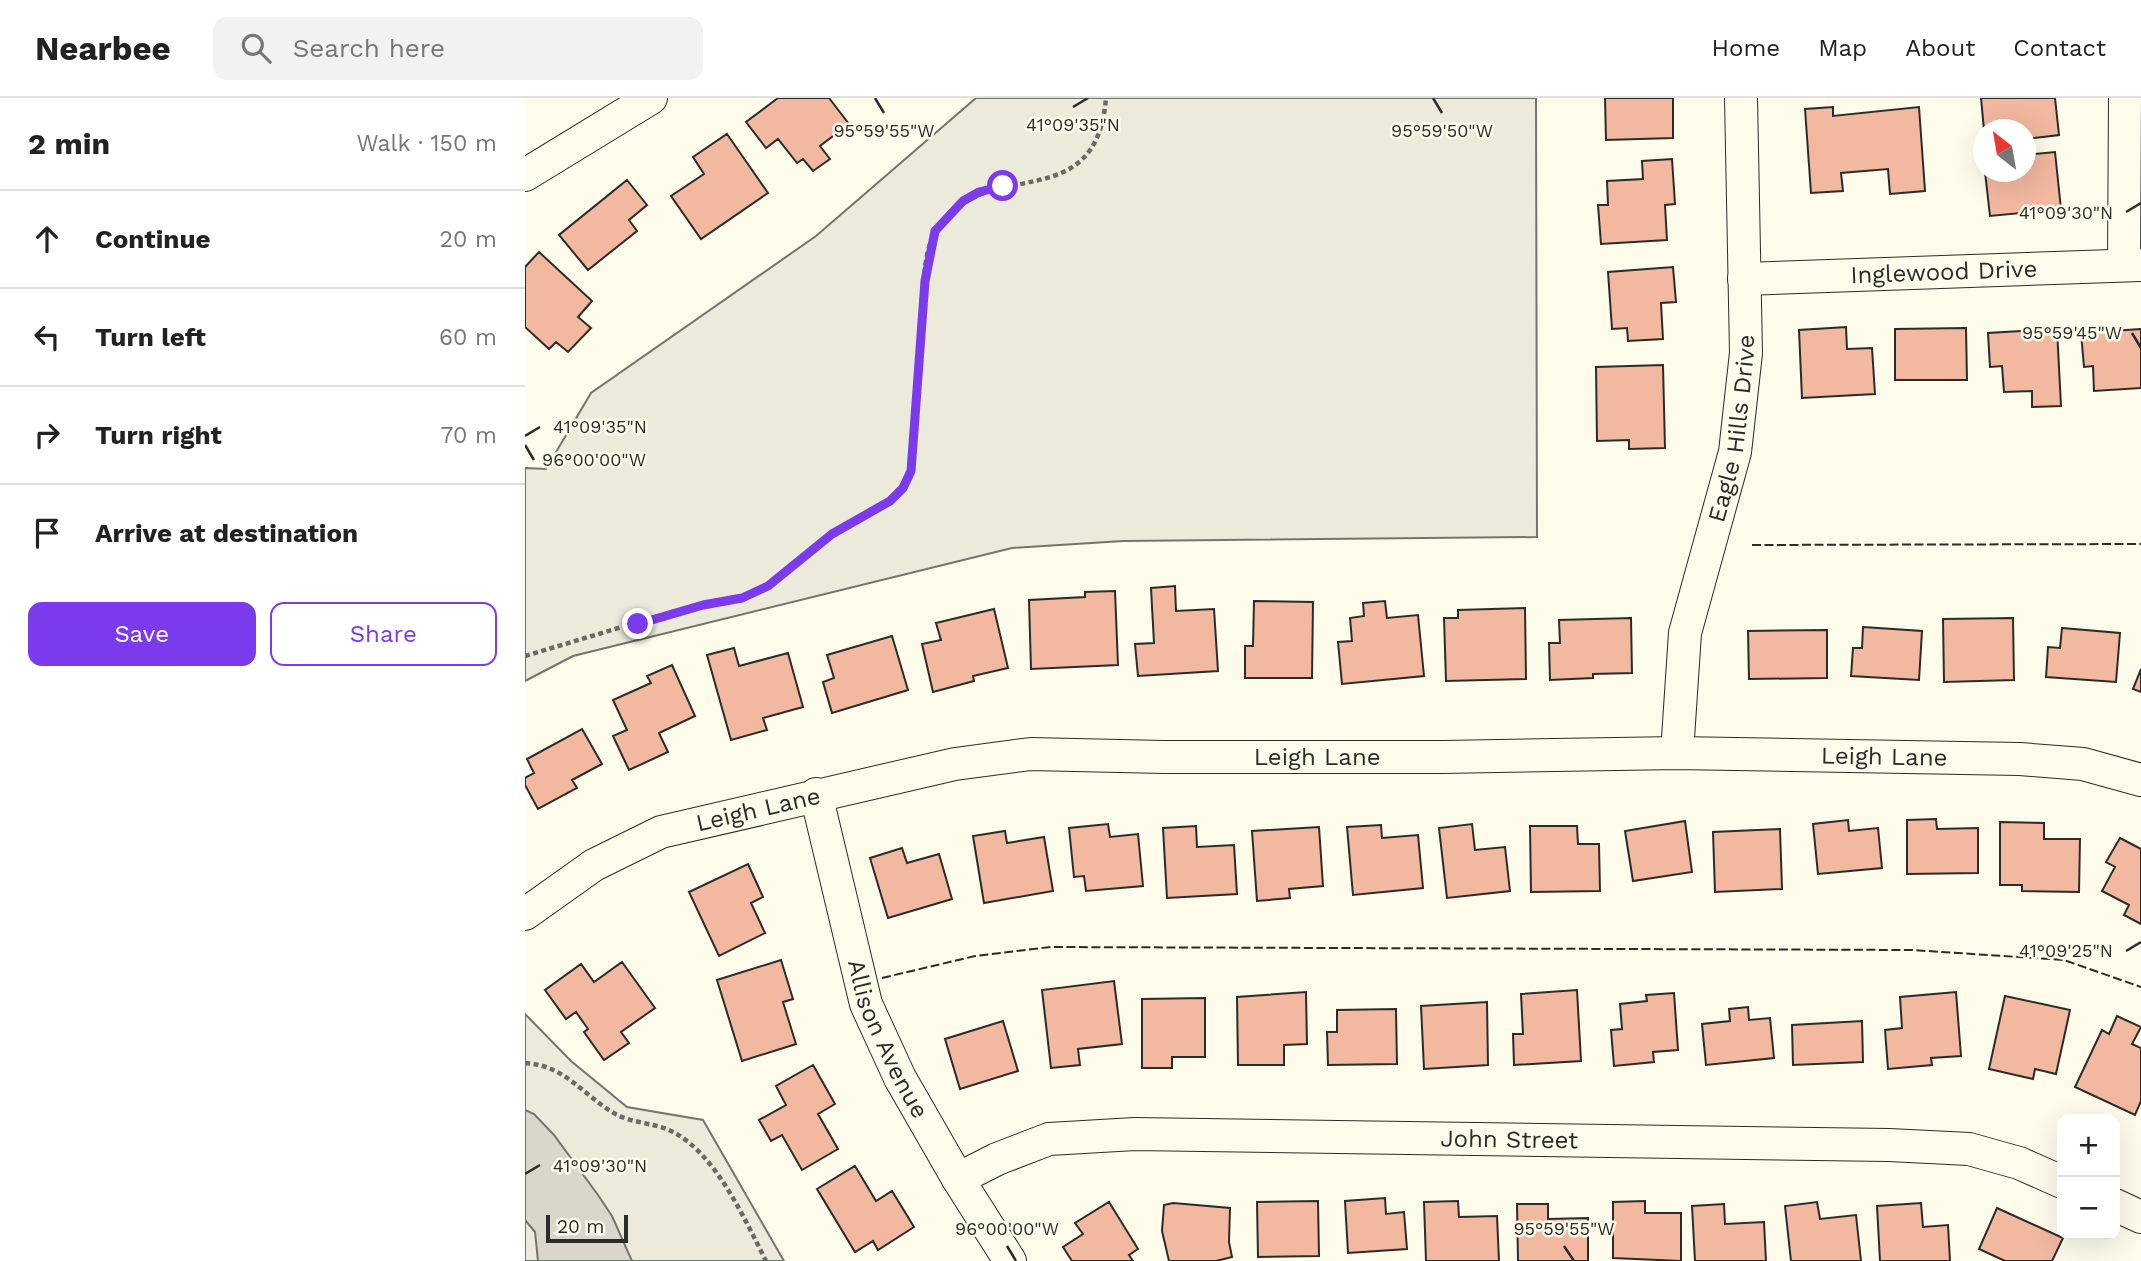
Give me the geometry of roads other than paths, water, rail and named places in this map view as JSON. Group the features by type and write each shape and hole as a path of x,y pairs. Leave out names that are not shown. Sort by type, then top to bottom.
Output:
{"street":[{"path":"525,175 650,98"},
{"name":"Eagle Hills Drive","path":"1677,753 1685,633 1735,452 1746,354 1741,98"},
{"path":"2125,98 2133,265"},
{"name":"Inglewood Drive","path":"1744,279 2133,265"},
{"name":"Leigh Lane","path":"525,914 594,865 661,832 955,764 1031,754 1443,757 1677,753 2021,759 2083,764 2141,780"},
{"name":"Allison Avenue","path":"816,794 866,1004 900,1078 958,1179 1010,1261"},
{"name":"John Street","path":"958,1179 997,1159 1049,1139 1135,1134 1889,1145 1969,1149 2019,1163 2057,1180"},
{"path":"2120,1207 2141,1217"}]}
